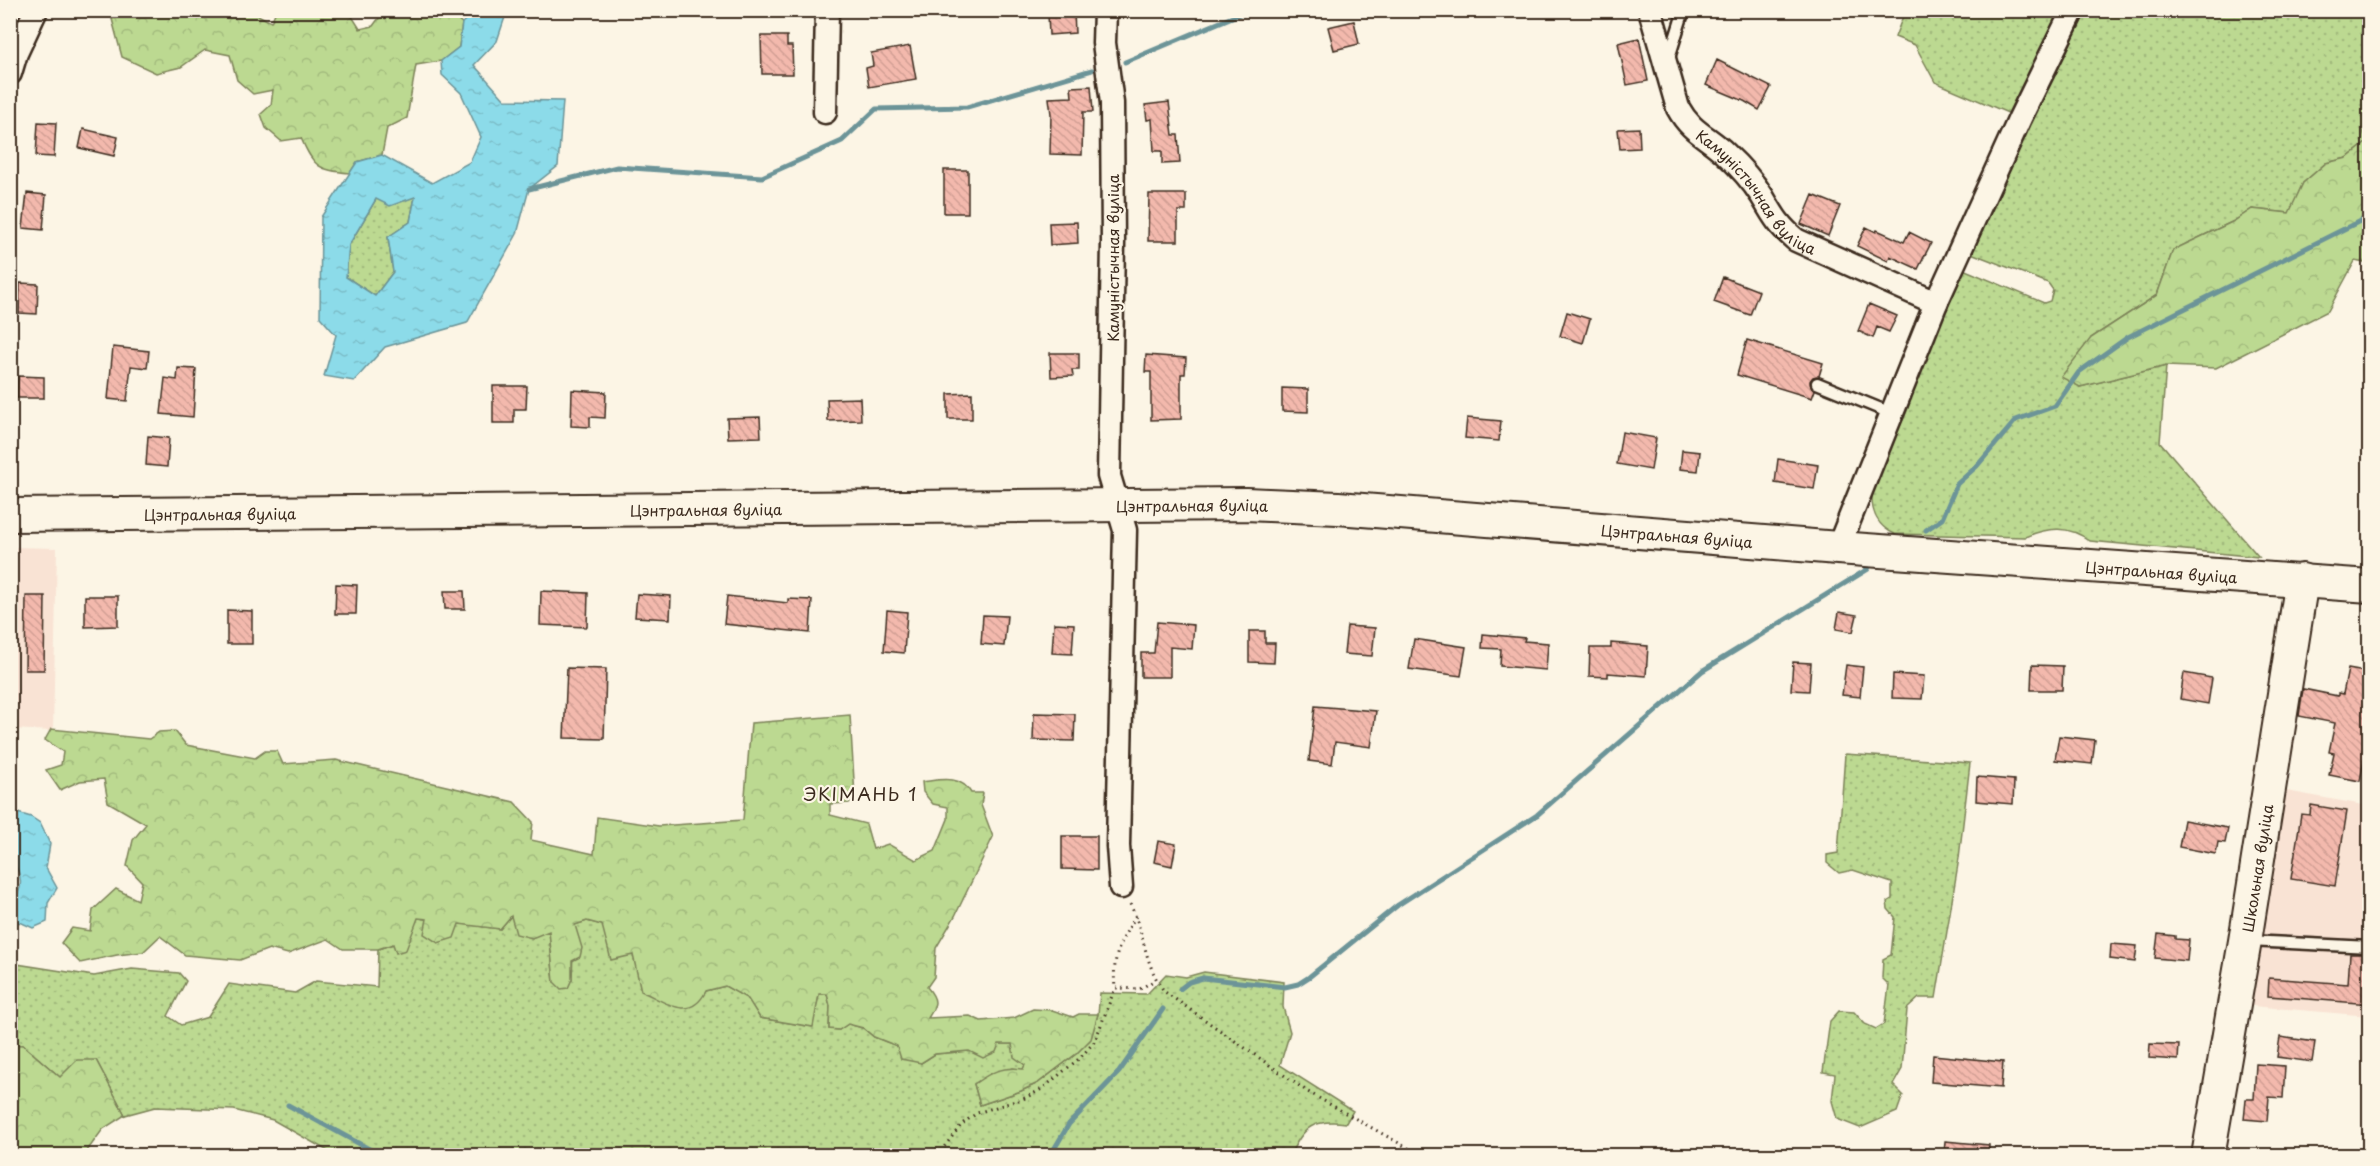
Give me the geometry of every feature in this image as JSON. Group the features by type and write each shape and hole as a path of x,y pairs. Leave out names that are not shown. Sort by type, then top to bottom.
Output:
{"main road":[{"name":"Цэнтральная вуліца","path":"10,515 1246,504 1338,508 1838,548 2370,586"},
{"name":"Школьная вуліца","path":"2208,1155 2245,941 2302,580"}],"street":[{"path":"10,73 16,53 36,10"},
{"path":"825,112 827,10"},
{"name":"Камуністычная вуліца","path":"1105,10 1104,43 1112,103 1113,243 1109,476 1125,530 1118,846 1121,887"},
{"name":"Камуністычная вуліца","path":"1650,10 1678,108 1685,121 1698,134 1723,151 1745,173 1781,227 1796,240 1936,303"},
{"path":"1838,548 1936,303 2020,118 2073,10"}],"lane":[{"path":"1667,64 1684,10"},
{"path":"1817,383 1893,414"},
{"path":"2245,941 2370,947"}],"path":[{"path":"1121,887 1136,916 1155,980 1165,992 1308,1092 1422,1155"},
{"path":"938,1155 962,1124 977,1113 1025,1098 1042,1089 1081,1057 1095,1041 1115,988 1114,974 1119,944 1136,916"},
{"path":"1115,988 1140,988 1155,980"}],"shaded area":[{"path":"10,547 57,548 53,731 11,729"},
{"path":"2281,790 2369,806 2369,1016 2252,1006"}],"green space":[{"path":"257,10 256,14 271,22 276,11 348,10 360,29 373,26 384,11 445,10 462,23 459,47 441,61 416,65 407,118 387,128 382,155 357,162 350,173 324,169 310,156 301,138 281,141 266,128 261,114 271,105 273,90 253,94 237,80 230,55 205,50 181,67 156,73 122,57 112,19 117,11"},
{"path":"1905,11 2067,11 2015,116 1935,82 1915,45 1895,37"},
{"path":"2080,11 2369,11 2369,116 2364,132 2366,143 2347,158 2326,163 2303,183 2290,213 2252,209 2234,221 2173,250 2157,295 2091,338 2080,387 2166,366 2160,442 2259,557 2090,541 2074,532 2058,529 2042,531 2025,537 1895,534 1880,523 1874,513 1872,494 1876,474 1907,411 1927,346 1963,269 2044,303 2050,301 2053,290 2048,283 1971,253 1983,216"},
{"path":"2369,116 2369,264 2355,261 2328,311 2216,368 2166,366 2080,387 2061,377 2091,338 2157,295 2173,250 2234,221 2252,209 2289,213 2303,183 2326,163 2347,158 2366,143 2364,132"},
{"path":"415,197 410,222 388,237 393,272 375,296 346,277 349,245 376,199"},
{"path":"850,715 855,797 849,803 830,804 830,815 866,824 873,849 888,844 916,860 935,851 948,819 948,807 933,804 923,792 922,782 955,781 961,783 971,793 983,793 981,805 993,837 955,916 936,948 934,977 927,987 935,1002 928,1018 970,1016 981,1021 1014,1018 1033,1009 1052,1010 1073,1017 1079,1014 1098,1014 1091,1039 1076,1054 1038,1083 980,1105 974,1084 997,1071 1009,1068 1023,1069 1025,1065 1014,1057 1012,1044 999,1044 996,1052 983,1058 969,1051 935,1054 921,1063 901,1059 897,1046 874,1037 863,1028 848,1024 839,1030 829,1029 830,1006 827,994 819,994 813,1027 760,1018 748,999 725,986 706,991 700,1001 692,1006 685,1008 668,1004 641,991 633,955 611,960 602,925 587,921 575,925 582,948 580,957 572,961 572,979 568,988 561,989 554,982 549,931 532,938 516,934 511,916 500,929 459,924 454,938 438,943 424,934 427,919 418,918 406,950 396,953 393,944 378,949 343,949 328,939 288,954 269,949 240,960 185,955 160,936 143,952 80,963 61,943 72,928 90,931 93,910 116,889 138,900 142,882 127,866 133,840 146,824 108,802 104,779 80,781 60,790 46,770 61,765 63,752 45,740 51,729 149,739 159,732 175,731 186,745 255,758 265,751 277,751 283,764 336,760 514,802 533,822 531,840 594,854 597,817 659,826 743,820 751,723"},
{"path":"1845,754 1970,763 1959,858 1936,998 1919,998 1907,1009 1902,1069 1893,1085 1903,1095 1897,1112 1860,1128 1837,1119 1832,1101 1835,1074 1823,1072 1830,1021 1839,1011 1854,1012 1865,1024 1876,1029 1884,1024 1889,985 1882,978 1883,959 1891,955 1895,917 1888,909 1887,902 1892,899 1892,883 1853,870 1839,873 1827,863 1827,855 1838,853"},
{"path":"511,916 549,931 554,982 572,979 574,925 587,921 602,925 633,954 706,991 725,986 749,999 760,1018 812,1027 819,994 827,994 830,1006 829,1029 839,1030 848,1024 863,1028 874,1037 897,1046 921,1063 935,1054 1012,1044 1025,1065 1023,1070 1013,1068 974,1084 980,1105 1038,1083 1076,1054 1091,1038 1098,1014 1100,993 1147,994 1166,974 1186,977 1204,972 1284,982 1283,1007 1290,1032 1280,1065 1353,1111 1346,1123 1326,1122 1305,1131 1290,1156 335,1155 273,1120 234,1110 155,1107 125,1115 96,1060 60,1077 23,1045 11,1044 10,963 94,976 132,969 179,973 186,981 168,1016 181,1025 208,1017 229,984 295,993 316,981 377,987 378,949 393,944 418,918 500,929"},
{"path":"11,1044 23,1045 60,1077 77,1060 96,1060 125,1115 103,1129 84,1155 11,1155"}],"water":[{"path":"475,11 507,11 497,41 474,65 505,100 563,101 558,166 529,189 517,234 467,323 385,347 354,381 324,376 336,335 320,317 321,217 357,162 382,155 432,183 470,162 481,137 461,93 442,75 441,61 459,47 462,23","holes":["415,197 410,222 388,237 393,272 375,296 346,277 349,245 376,199 390,206"]},
{"path":"11,811 31,817 40,823 50,844 46,868 57,888 48,903 47,922 33,928 11,921 11,901 20,887 20,876 11,860"}],"building":[{"path":"1074,12 1075,33 1049,35 1048,13"},
{"path":"1354,21 1359,44 1334,50 1328,27"},
{"path":"761,36 787,36 787,46 792,46 793,74 762,74"},
{"path":"1639,38 1648,81 1627,85 1618,43"},
{"path":"910,46 916,79 869,87 866,68 873,66 871,53"},
{"path":"1717,60 1771,87 1759,110 1706,85"},
{"path":"1091,86 1093,112 1083,112 1082,155 1050,154 1049,98 1072,97 1071,87"},
{"path":"1169,102 1173,135 1178,135 1180,163 1162,164 1162,151 1154,151 1152,119 1147,120 1145,105"},
{"path":"38,122 56,123 54,157 36,156"},
{"path":"1639,128 1640,148 1620,149 1618,129"},
{"path":"83,129 118,137 114,156 79,148"},
{"path":"944,170 968,170 968,213 944,213"},
{"path":"27,193 46,195 43,230 23,228"},
{"path":"1149,194 1186,194 1186,211 1178,211 1178,241 1148,241"},
{"path":"1813,195 1840,206 1828,236 1801,224"},
{"path":"1077,222 1078,243 1050,245 1049,223"},
{"path":"1866,227 1904,242 1909,232 1931,243 1918,269 1890,256 1888,261 1857,246"},
{"path":"1723,277 1759,291 1750,315 1714,302"},
{"path":"20,283 38,284 37,314 19,313"},
{"path":"1869,304 1897,316 1889,332 1877,327 1873,338 1858,331"},
{"path":"1567,312 1590,319 1583,343 1560,336"},
{"path":"1747,340 1823,363 1819,376 1813,377 1810,381 1811,387 1815,390 1812,398 1737,375"},
{"path":"113,347 149,351 147,368 131,366 127,401 108,399"},
{"path":"1050,353 1079,353 1079,370 1072,370 1073,376 1051,377"},
{"path":"1146,355 1186,358 1185,374 1181,374 1181,419 1151,420 1151,372 1145,372"},
{"path":"178,368 196,369 193,417 161,414 165,378 177,380"},
{"path":"18,376 44,377 44,398 17,398"},
{"path":"493,386 527,386 526,409 514,409 514,423 493,423"},
{"path":"1282,388 1308,389 1308,412 1282,411"},
{"path":"572,390 606,392 605,418 590,417 590,427 571,426"},
{"path":"972,393 972,419 948,419 948,394"},
{"path":"860,398 861,420 828,421 827,399"},
{"path":"760,417 761,437 728,438 727,418"},
{"path":"1467,418 1501,421 1499,441 1465,438"},
{"path":"1622,432 1656,438 1651,470 1617,464"},
{"path":"148,436 169,438 167,467 146,465"},
{"path":"1682,450 1700,452 1698,471 1680,469"},
{"path":"1778,459 1818,465 1814,489 1775,483"},
{"path":"336,584 357,585 356,614 335,614"},
{"path":"444,591 464,591 465,609 445,609"},
{"path":"541,591 588,593 587,627 540,625"},
{"path":"637,594 671,596 670,619 635,617"},
{"path":"26,596 45,596 44,670 25,670"},
{"path":"85,596 118,596 118,626 85,627"},
{"path":"727,596 788,603 788,599 812,600 810,633 724,624"},
{"path":"227,610 252,611 252,644 227,644"},
{"path":"887,610 907,612 904,653 884,651"},
{"path":"1839,612 1857,615 1853,632 1836,629"},
{"path":"983,615 1007,616 1004,646 981,644"},
{"path":"1157,622 1194,625 1192,649 1170,647 1170,677 1141,677 1141,653 1154,653"},
{"path":"1054,623 1074,624 1072,654 1052,653"},
{"path":"1347,626 1375,628 1372,656 1344,654"},
{"path":"1249,631 1265,631 1265,643 1275,643 1274,663 1249,662"},
{"path":"1483,634 1548,643 1546,670 1500,666 1501,649 1482,648"},
{"path":"1414,639 1466,647 1461,676 1409,669"},
{"path":"1611,643 1648,646 1646,676 1608,673 1608,677 1589,676 1590,648 1611,648"},
{"path":"1793,662 1811,663 1809,691 1791,690"},
{"path":"1846,665 1863,667 1860,697 1842,695"},
{"path":"2032,665 2063,666 2062,690 2031,690"},
{"path":"567,668 606,669 604,739 564,738"},
{"path":"2348,669 2370,673 2370,730 2360,781 2329,775 2334,753 2329,752 2335,723 2299,716 2303,689 2338,696 2338,693 2343,694"},
{"path":"2184,673 2212,678 2208,704 2180,699"},
{"path":"1893,674 1924,676 1922,699 1892,698"},
{"path":"1315,706 1376,711 1371,747 1335,742 1332,764 1309,761"},
{"path":"1034,713 1075,714 1074,741 1033,740"},
{"path":"2059,736 2095,740 2092,764 2055,760"},
{"path":"1977,777 2014,780 2013,804 1976,801"},
{"path":"2311,805 2347,811 2335,886 2291,879 2301,814 2310,815"},
{"path":"2184,820 2228,828 2225,843 2218,842 2216,854 2179,847"},
{"path":"1062,836 1097,836 1097,870 1062,869"},
{"path":"1158,841 1176,844 1172,866 1154,862"},
{"path":"2158,934 2189,940 2187,961 2155,958"},
{"path":"2111,944 2137,946 2135,962 2110,959"},
{"path":"2350,954 2370,954 2370,1004 2268,996 2269,978 2348,984"},
{"path":"2280,1037 2315,1042 2312,1062 2277,1057"},
{"path":"2150,1044 2179,1045 2178,1060 2149,1058"},
{"path":"1933,1055 2003,1062 2001,1088 1931,1082"},
{"path":"2256,1064 2285,1066 2283,1098 2269,1097 2267,1121 2244,1119 2246,1099 2254,1099"},
{"path":"1945,1141 1989,1145 1989,1155 1944,1155"}],"waterway":[{"path":"1125,62 1249,10"},
{"path":"529,189 617,167 762,177 842,141 876,109 967,107 1092,70"},
{"path":"1926,530 1942,519 1957,484 1977,466 2016,420 2055,406 2079,372 2128,337 2370,216"},
{"path":"1180,989 1189,982 1203,978 1285,987 1298,984 1398,905 1537,815 1702,671 1868,569"},
{"path":"1050,1156 1069,1124 1119,1072 1163,1009"},
{"path":"288,1105 382,1156"}],"district":[{"name":"ЭКІМАНЬ 1","path":"861,793"}]}
